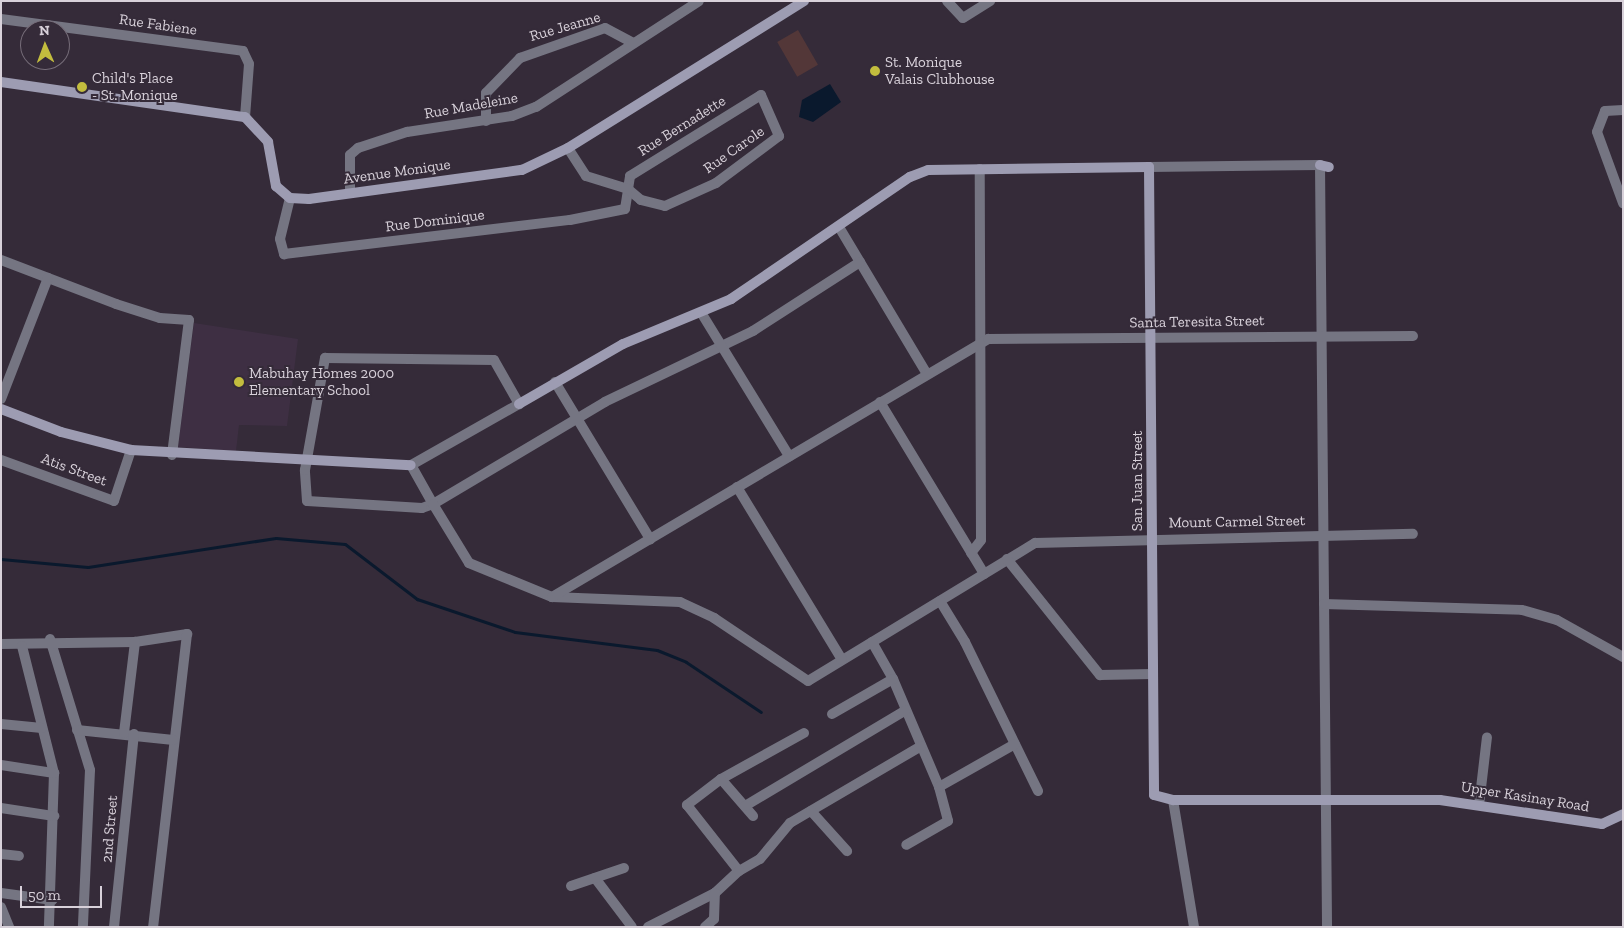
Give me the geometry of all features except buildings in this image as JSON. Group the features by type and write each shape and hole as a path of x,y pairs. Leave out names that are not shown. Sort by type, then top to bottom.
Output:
{"street":[{"name":"Rue Madeleine","path":"350,193 350,155 358,148 407,132 486,121 536,107 699,1"},
{"path":"947,1 963,18 990,1"},
{"name":"Avenue Monique","path":"290,198 350,193 522,170 568,148 801,2"},
{"name":"Rue Fabiene","path":"1,19 244,51 249,64 245,117"},
{"name":"Rue Jeanne","path":"486,121 486,93 520,58 606,28 618,31 633,43"},
{"path":"1,82 245,117 268,142 276,186 290,198"},
{"name":"Rue Carole","path":"568,148 586,176 628,189 641,200 666,206 716,183 779,136 761,95"},
{"name":"Rue Bernadette","path":"628,189 630,176 761,95"},
{"path":"1623,110 1605,111 1597,132 1623,203"},
{"path":"1,409 61,432 131,450 172,455 411,465 624,344 702,314 839,227 910,177 928,170 1324,166 1322,336 1327,927"},
{"name":"San Juan Street","path":"1149,167 1152,338 1154,795"},
{"path":"971,553 981,540 980,169"},
{"name":"Rue Dominique","path":"290,198 280,239 284,254 570,220 625,209 628,189"},
{"path":"839,227 927,374"},
{"path":"1,260 154,316 189,320 172,455"},
{"path":"519,404 494,360 325,358 307,460 307,501 422,508 433,504 577,418 779,316 860,262"},
{"path":"1,399 48,278"},
{"path":"702,314 789,456"},
{"name":"Santa Teresita Street","path":"981,342 1152,338 1413,336"},
{"path":"411,465 468,563 552,598 981,342"},
{"path":"555,382 650,539"},
{"path":"880,402 984,574"},
{"name":"Atis Street","path":"1,460 114,501 131,450"},
{"path":"737,486 842,660"},
{"name":"Mount Carmel Street","path":"552,598 680,602 714,618 808,681 1035,543 1413,534"},
{"path":"1007,559 1100,675 1154,674"},
{"path":"940,601 1038,791"},
{"path":"1324,604 1522,610 1557,620 1623,657"},
{"path":"1,644 22,646 50,639 135,642 187,634 173,740 153,927"},
{"path":"50,639 90,770 83,927"},
{"name":"2nd Street","path":"114,927 135,642"},
{"path":"872,642 893,679 939,787 948,821 906,846"},
{"path":"22,646 54,773 53,900 49,927"},
{"path":"832,714 893,679"},
{"path":"744,806 906,710"},
{"path":"1,724 42,728"},
{"path":"77,730 173,740"},
{"path":"739,871 686,805 721,779 804,733"},
{"path":"1479,805 1487,737"},
{"path":"939,787 1015,744"},
{"path":"648,927 715,892 739,871 760,859 790,823 921,746"},
{"path":"1,764 54,773"},
{"path":"721,779 753,816"},
{"name":"Upper Kasinay Road","path":"1154,795 1173,800 1420,800 1479,805 1602,824 1623,814"},
{"path":"1173,800 1194,927"},
{"path":"1,808 54,816"},
{"path":"811,811 848,851"},
{"path":"1,854 19,856"},
{"path":"571,886 624,868"},
{"path":"596,878 632,927"},
{"path":"705,927 714,919 715,892"},
{"path":"1,893 53,900"},
{"path":"1,907 9,927"}],"shaded area":[{"path":"798,30 818,65 797,77 777,42"},
{"name":"Mabuhay Homes 2000 Elementary School","path":"194,323 298,339 287,426 239,425 236,451 178,447"}],"water":[{"path":"830,84 841,102 813,122 799,117 802,100"}],"waterway":[{"path":"1,559 88,567 276,538 345,544 417,599 515,632 657,650 686,662 761,712"}],"place":[{"name":"St. Monique Valais Clubhouse","path":"875,71"},
{"name":"Child's Place - St. Monique","path":"82,87"},
{"name":"Mabuhay Homes 2000 Elementary School","path":"239,382"}]}
